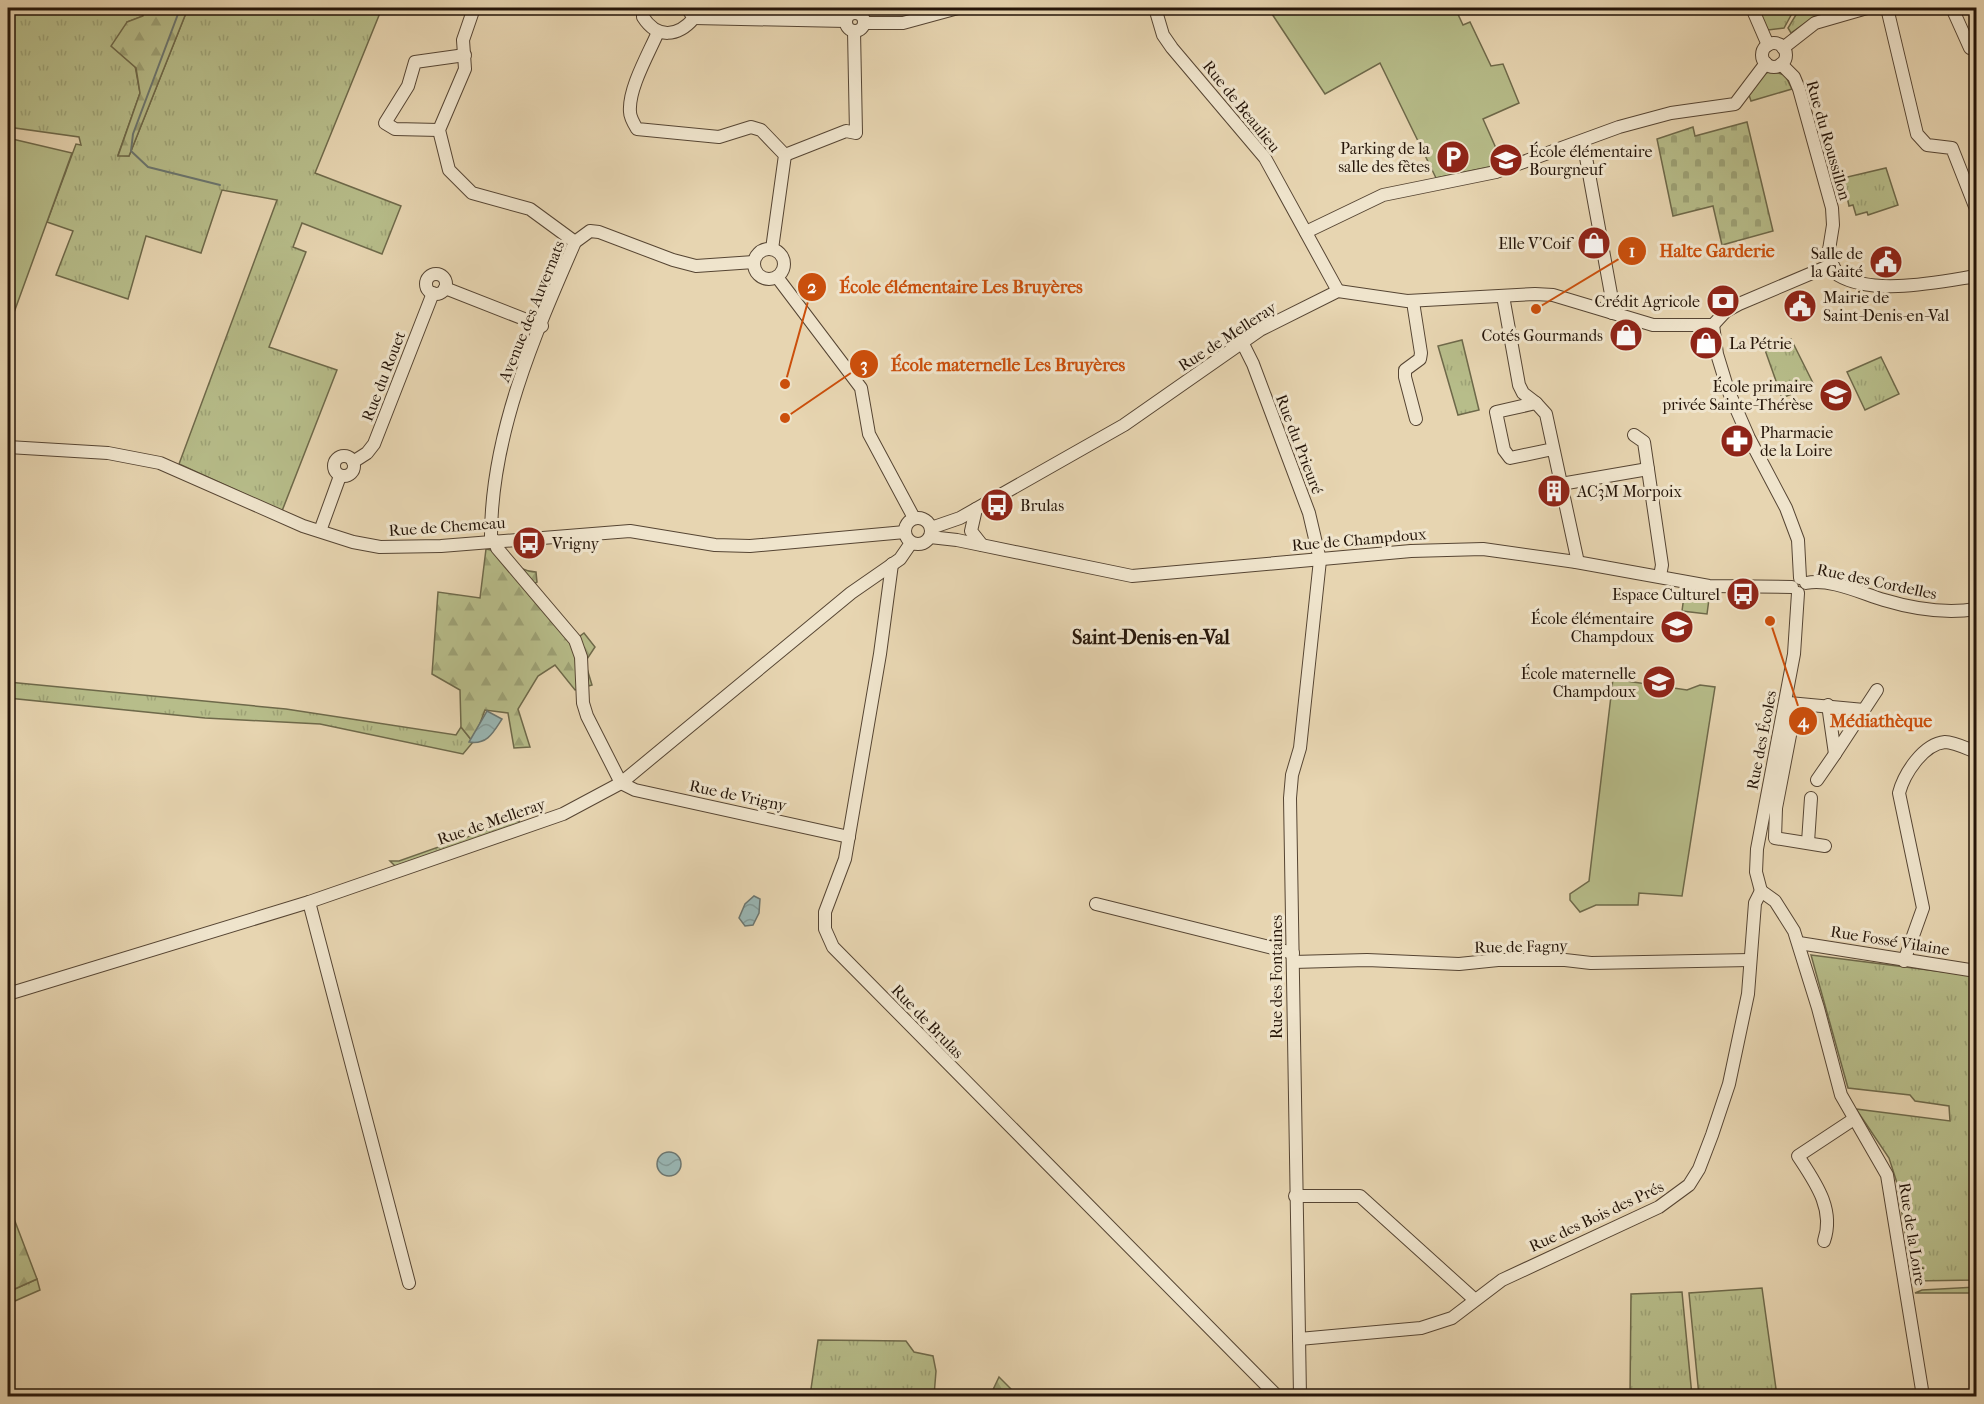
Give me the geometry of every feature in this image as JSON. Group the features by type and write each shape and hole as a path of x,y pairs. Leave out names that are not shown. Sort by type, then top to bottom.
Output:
{"street":[{"path":"474,8 463,40 465,69 439,130 449,170 470,192 530,209 575,242"},
{"path":"643,8 643,16 658,32 668,33 681,31 690,13 903,23 958,8"},
{"name":"Rue de Beaulieu","path":"1155,8 1163,35 1265,158 1338,291"},
{"path":"1752,8 1768,45"},
{"path":"1783,48 1815,23 1867,8"},
{"path":"1887,8 1917,134 1927,145 1952,148 1977,209"},
{"path":"1952,8 1973,47"},
{"path":"785,155 846,130 856,133 855,19"},
{"path":"658,32 632,95 629,112 637,129 719,137 751,127 760,130 785,155"},
{"path":"1778,44 1783,48 1786,55 1781,64 1772,67 1766,63 1762,54 1768,45 1778,44"},
{"path":"439,130 395,129 385,123 408,86 415,62 465,55"},
{"path":"1306,232 1383,195 1497,172 1671,113 1735,104 1766,63"},
{"name":"Rue du Roussillon","path":"1781,64 1794,77 1801,95 1832,208 1833,225 1828,249 1831,265"},
{"path":"1584,141 1613,305 1612,313"},
{"path":"772,249 785,155"},
{"name":"Avenue des Auvernats","path":"493,540 491,513 500,449 521,378 575,242 590,231 599,232 673,260 696,266 754,262"},
{"path":"772,249 783,259 783,269 777,277 763,278 755,271 754,262 762,250 772,249"},
{"path":"1338,291 1413,302 1553,295 1653,324 1713,325 1726,311 1739,304 1831,265 1842,277 1877,285 1911,284 1977,276"},
{"name":"Rue du Rouet","path":"320,531 340,476 347,476 352,471 352,462 367,453 374,444 433,293 427,286 431,276 443,276 445,288 542,326"},
{"path":"777,277 861,388 869,434 914,518"},
{"path":"433,293 441,292 445,288"},
{"name":"Rue de Melleray","path":"931,533 960,519 1124,425 1242,342 1277,321 1338,291"},
{"path":"1503,296 1519,385 1523,393 1546,414 1576,562"},
{"path":"1413,302 1421,353 1420,359 1405,370 1405,377 1416,419"},
{"name":"Rue des Écoles","path":"1713,325 1717,354 1728,390 1754,448 1786,508 1798,540 1799,585 1790,703 1771,807 1756,872 1761,891"},
{"name":"Rue du Prieuré","path":"1242,342 1253,364 1309,513 1320,560"},
{"path":"1536,403 1496,412 1504,450 1510,458 1553,449"},
{"path":"1634,435 1644,442 1662,565 1660,576"},
{"name":"Rue de Chemeau","path":"8,447 108,453 160,463 284,519 353,542 380,547 402,548 630,531 715,546 908,538"},
{"path":"1561,484 1648,469"},
{"path":"976,509 971,531 982,545"},
{"path":"914,518 927,520 931,533 920,544 908,538 906,525 914,518"},
{"name":"Rue de Champdoux","path":"931,533 1132,576 1411,551 1472,549 1576,562 1732,588 1799,585"},
{"name":"Rue de Melleray","path":"8,994 309,902 563,814 621,783 851,593 892,564 908,538"},
{"path":"493,540 497,548 575,640 581,657 583,704 621,783"},
{"name":"Rue des Fontaines","path":"1300,1396 1295,1196 1291,782 1300,748 1320,560"},
{"name":"Rue de Brulas","path":"892,564 845,858 825,912 825,929 833,947 1277,1396"},
{"name":"Rue des Cordelles","path":"1799,585 1821,583 1846,588 1917,609 1947,611 1977,609"},
{"path":"1817,780 1877,690"},
{"path":"1790,703 1864,710"},
{"path":"1828,705 1835,754"},
{"path":"1904,961 1923,908 1899,793 1901,786 1922,753 1932,747 1945,742 1975,756"},
{"name":"Rue de Vrigny","path":"621,783 635,790 849,837"},
{"path":"1809,842 1811,798"},
{"path":"1771,807 1774,838 1825,846"},
{"name":"Rue de la Loire","path":"1761,891 1779,906 1799,943 1840,1095 1887,1174 1923,1396"},
{"name":"Rue des Bois des Prés","path":"1299,1339 1421,1328 1452,1318 1474,1299 1502,1280 1545,1258 1659,1207 1689,1185 1702,1161 1729,1084 1748,994 1755,903 1761,891"},
{"path":"309,902 409,1283"},
{"path":"1096,904 1293,957"},
{"name":"Rue Fossé Vilaine","path":"1799,943 1977,971"},
{"name":"Rue de Fagny","path":"1293,957 1459,964 1565,960 1592,963 1750,960"},
{"path":"1824,1241 1828,1228 1822,1194 1798,1156 1854,1119"},
{"path":"1295,1196 1360,1196 1474,1299"}],"green space":[{"path":"8,8 145,8 143,16 127,22 140,93 118,155 129,156 188,8 382,8 315,173 401,206 382,254 302,223 293,247 306,252 269,347 337,370 282,511 179,464 277,200 222,190 201,253 146,236 128,299 56,275 73,231 47,222 76,144 81,145 79,137 8,127"},
{"path":"145,8 188,8 129,156 118,156 140,93 136,68 111,46 127,22 143,16"},
{"path":"1286,8 1455,8 1463,25 1470,22 1491,66 1503,64 1519,103 1483,119 1503,164 1436,178 1380,63 1325,94 1272,14"},
{"path":"1758,8 1795,8 1784,28 1768,30"},
{"path":"1800,8 1824,13 1791,33 1788,28"},
{"path":"1771,71 1785,75 1792,89 1751,101 1749,95 1764,74"},
{"path":"1747,122 1773,231 1722,245 1713,206 1673,216 1657,139 1693,127 1695,136"},
{"path":"8,138 72,153 8,329"},
{"path":"1886,168 1898,205 1868,215 1867,212 1856,215 1853,205 1849,206 1843,178"},
{"path":"1791,339 1814,385 1782,398 1765,350"},
{"path":"1462,340 1479,410 1458,415 1438,346"},
{"path":"1881,357 1899,394 1865,410 1847,372"},
{"path":"486,549 499,553 522,569 536,572 537,582 529,587 572,642 584,633 595,647 585,662 592,685 575,690 555,665 538,676 518,709 530,747 514,748 508,713 485,710 473,742 461,727 460,690 432,674 438,592 480,598"},
{"path":"1684,596 1709,599 1707,614 1682,611"},
{"path":"1613,679 1687,690 1700,685 1715,687 1682,896 1639,893 1638,905 1596,905 1580,912 1570,900 1570,894 1589,881"},
{"path":"8,682 286,709 456,735 461,727 473,742 463,754 320,724 205,718 8,698"},
{"path":"512,821 519,821 521,825 396,867 390,861 399,861"},
{"path":"1811,955 1976,976 1976,1280 1913,1281 1897,1183 1889,1158 1856,1109 1950,1121 1949,1106 1915,1101 1910,1095 1848,1088"},
{"path":"8,1203 37,1279 8,1292"},
{"path":"37,1279 40,1290 8,1304 8,1292"},
{"path":"1976,1287 1976,1293 1915,1293 1922,1290"},
{"path":"1762,1288 1777,1396 1699,1396 1689,1293"},
{"path":"1682,1292 1692,1396 1630,1396 1631,1294"},
{"path":"818,1340 906,1341 914,1352 933,1356 936,1371 934,1396 810,1396"},
{"path":"999,1377 1018,1396 990,1396"}],"water":[{"path":"487,711 502,719 485,740 469,742"},
{"path":"754,896 760,899 759,913 753,925 745,926 739,918 745,904"},
{"path":"669,1152 678,1155 681,1164 678,1173 669,1176 660,1173 657,1164 660,1155"}],"waterway":[{"path":"177,8 178,14 133,134 131,151 148,167 220,185"}],"place":[{"name":"Parking de la salle des fêtes","path":"1453,157"},
{"name":"École élémentaire Bourgneuf","path":"1506,160"},
{"name":"Elle V'Coif","path":"1594,243"},
{"name":"Salle de la Gaité","path":"1886,262"},
{"name":"Crédit Agricole","path":"1723,301"},
{"name":"Mairie de Saint-Denis-en-Val","path":"1800,306"},
{"name":"Halte Garderie","path":"1536,309"},
{"name":"Cotés Gourmands","path":"1626,335"},
{"name":"La Pétrie","path":"1706,343"},
{"name":"École élémentaire Les Bruyères","path":"785,384"},
{"name":"École primaire privée Sainte-Thérèse","path":"1836,395"},
{"name":"École maternelle Les Bruyères","path":"785,418"},
{"name":"Pharmacie de la Loire","path":"1737,441"},
{"name":"AC3M Morpoix","path":"1554,491"},
{"name":"Brulas","path":"997,505"},
{"name":"Vrigny","path":"529,543"},
{"name":"Espace Culturel","path":"1743,594"},
{"name":"Médiathèque","path":"1770,621"},
{"name":"École élémentaire Champdoux","path":"1677,627"},
{"name":"École maternelle Champdoux","path":"1659,682"}],"district":[{"name":"Saint-Denis-en-Val","path":"1151,637"}]}
